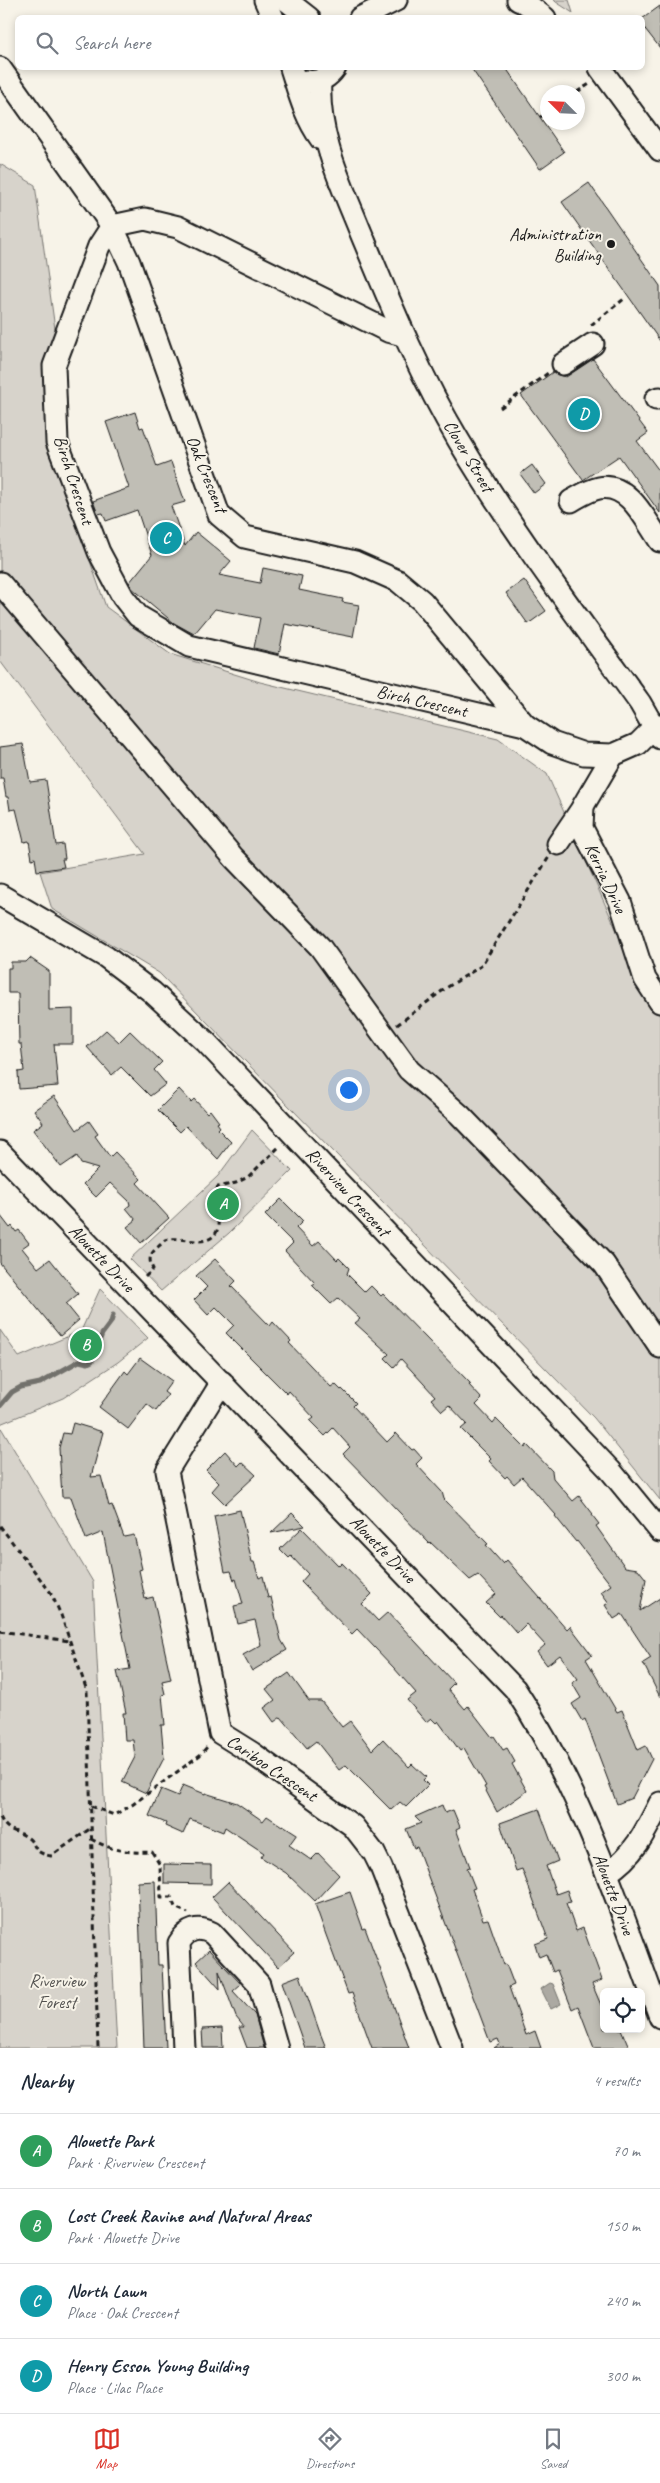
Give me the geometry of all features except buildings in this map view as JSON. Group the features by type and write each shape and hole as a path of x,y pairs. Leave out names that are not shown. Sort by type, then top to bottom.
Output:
{"street":[{"path":"265,0 272,15"},
{"path":"286,0 304,15"},
{"path":"366,15 396,0"},
{"path":"518,0 527,4 541,15"},
{"name":"Oak Crescent","path":"0,68 112,226 129,262 219,516 245,537 355,562 398,581 422,601 525,725 552,743 584,754 613,755 638,744 658,730"},
{"path":"291,70 301,80 309,82 328,74"},
{"name":"Clover Street","path":"291,70 310,125 327,148"},
{"name":"Clover Street","path":"328,74 319,103 327,148 402,335 459,441 495,498 658,730"},
{"path":"598,74 660,150"},
{"path":"112,226 144,219 178,227 388,331 402,335"},
{"name":"Birch Crescent","path":"112,226 99,246 54,366 57,442 98,552 123,597 138,616 189,646 525,725"},
{"path":"556,368 589,336"},
{"path":"571,501 597,488 606,487 622,491 660,541"},
{"path":"0,583 234,858 320,946 409,1070 460,1115 604,1264 660,1347"},
{"name":"Kerria Drive","path":"613,755 584,806 582,828 620,901 645,979 660,1002"},
{"path":"558,844 584,806"},
{"name":"Riverview Crescent","path":"0,895 106,957 174,1011 205,1041 610,1470 660,1531"},
{"name":"Alouette Drive","path":"0,1152 515,1689 552,1748 607,1873 660,2017"},
{"name":"Cariboo Crescent","path":"222,1382 167,1471 220,1733 334,1811 353,1826 365,1840 380,1867 452,2048"},
{"path":"607,1873 620,1865 638,1845 660,1803"},
{"path":"184,2048 179,1943 183,1936 195,1929 202,1928 212,1933 259,1984 277,2048"}],"path":[{"path":"585,85 598,74"},
{"path":"589,336 624,299"},
{"path":"500,408 556,368"},
{"path":"383,1035 446,988 481,966 558,844"},
{"path":"148,1274 152,1269 148,1261 149,1257 165,1240 205,1240 214,1236 218,1227 214,1195 218,1188 236,1184 248,1177 282,1144"},
{"path":"0,1526 51,1593 61,1615 87,1691 98,2048"},
{"path":"0,1631 69,1641"},
{"path":"91,1806 114,1815 132,1805 200,1755 220,1733"},
{"path":"0,1818 9,1830 22,1834 30,1840 35,1849 42,1854 51,1856 91,1828"},
{"path":"92,1839 108,1849 129,1853 152,1852 160,1865 161,1897 171,1897 176,1907 188,1913 195,1929"}],"green space":[{"path":"554,0 569,0 573,13 556,2"},
{"path":"0,164 35,185 56,336 56,463 106,607 170,654 260,682 498,739 547,774 637,976 660,1015 660,1500 594,1418 159,973 52,909 40,872 145,854 0,661"},
{"path":"252,1130 292,1171 229,1233 161,1291 130,1259 218,1176"},
{"path":"100,1289 148,1338 118,1362 63,1398 0,1424 0,1330 19,1357 81,1331"},
{"name":"Riverview Forest","path":"0,1426 93,1582 117,2048 0,2048"}],"shaded area":[{"path":"550,1983 553,1984 561,2004 551,2009 541,1989"}],"waterway":[{"path":"0,1406 12,1392 21,1387 40,1383 79,1361 88,1363 92,1361 102,1334 111,1322 113,1315"}],"place":[{"name":"Administration Building","path":"611,244"},
{"name":"Henry Esson Young Building","path":"584,414"},
{"name":"North Lawn","path":"166,538"},
{"name":"Alouette Park","path":"223,1204"},
{"name":"Lost Creek Ravine and Natural Areas","path":"86,1345"}]}
